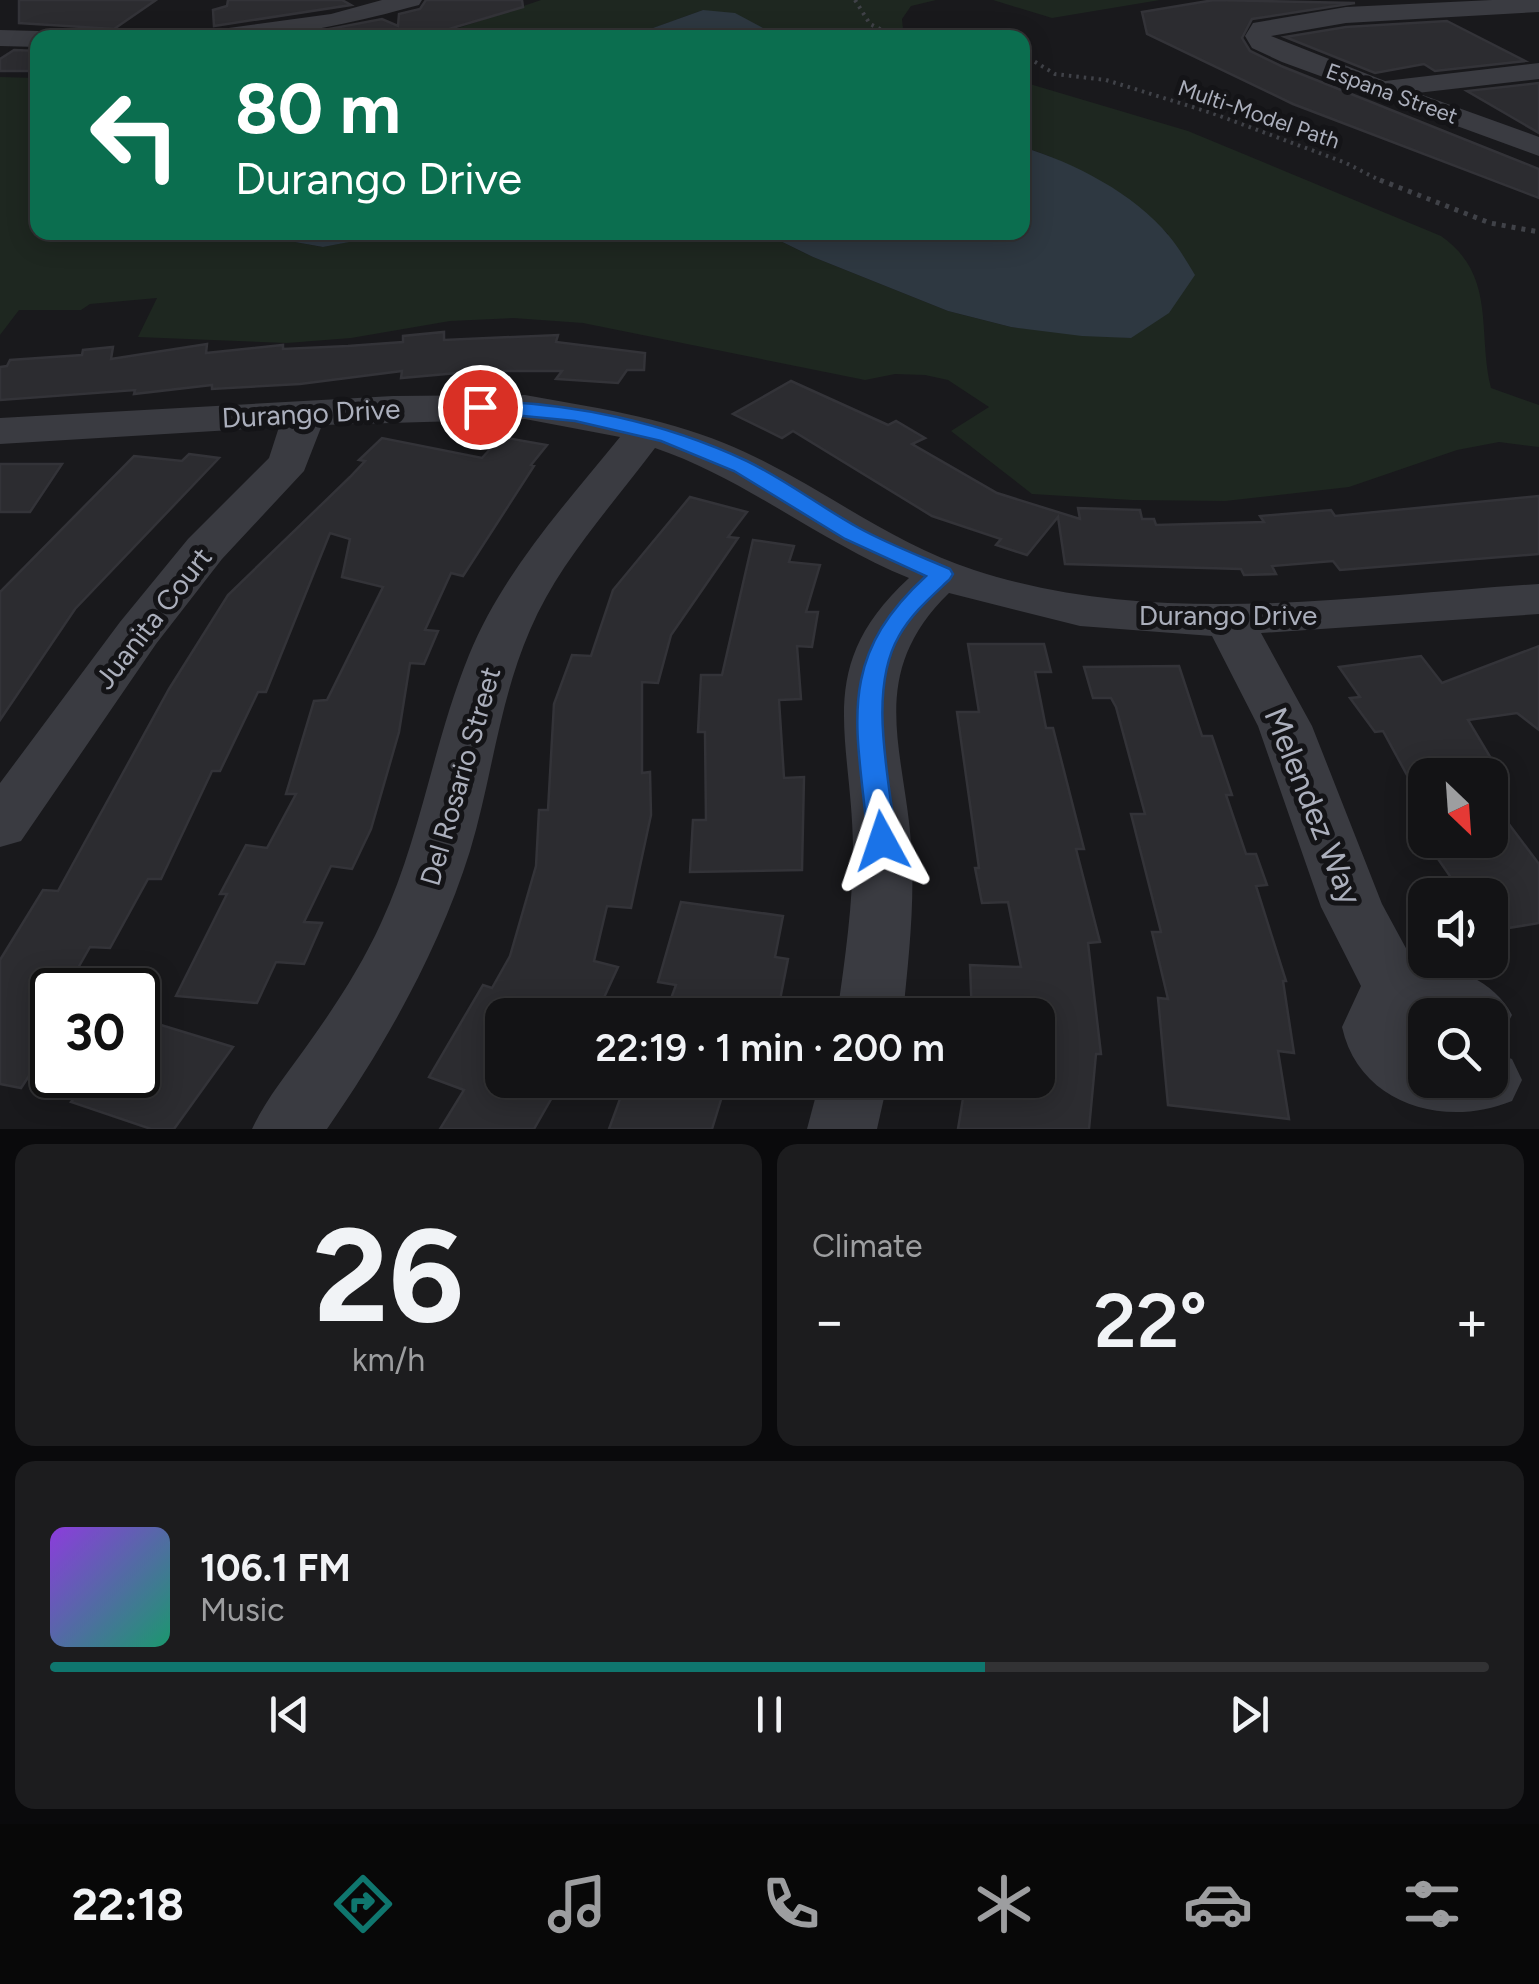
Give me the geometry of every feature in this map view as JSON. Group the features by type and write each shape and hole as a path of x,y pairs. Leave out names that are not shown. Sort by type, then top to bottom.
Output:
{"street":[{"path":"272,30 316,24 410,0"},
{"name":"Espana Street","path":"1539,5 1346,15 1262,28 1258,36 1270,48 1539,147"},
{"path":"0,38 30,39"},
{"path":"1383,90 1456,78 1539,71"},
{"name":"Durango Drive","path":"0,432 304,412 525,408 646,430 742,466 878,548 1021,599 1080,611 1229,620 1539,599"},
{"name":"Juanita Court","path":"0,826 138,633 205,549 289,462 304,412"},
{"name":"Del Rosario Street","path":"286,1129 344,1054 415,922 441,850 470,726 506,628 528,587 646,430"},
{"path":"872,998 882,900 882,841 869,699 884,639 906,607 942,574"},
{"name":"Melendez Way","path":"1229,620 1284,726 1352,907 1396,992"},
{"path":"1408,1072 1387,1057 1374,1026 1376,1011 1396,992 1436,992 1452,998"},
{"path":"842,1129 850,1098"}],"path":[{"path":"855,0 870,24 882,30"},
{"name":"Multi-Model Path","path":"1030,59 1055,74 1106,80 1212,113 1346,163 1400,191 1490,223 1539,232"}],"shaded area":[{"path":"541,0 936,0 911,6 902,19 904,30 769,30 703,10 648,30 453,30"},
{"path":"993,0 1160,0 1052,18"},
{"path":"703,10 735,13 767,30 647,30"},
{"path":"0,77 30,78 30,240 284,240 323,247 357,240 778,240 948,311 1011,327 1131,338 1168,234 1100,183 1030,149 1030,84 1188,131 1441,236 1459,251 1478,286 1491,388 1539,405 1539,447 1499,442 1457,450 1349,487 1225,501 1032,494 951,431 989,407 948,380 925,375 895,374 865,380 583,323 513,318 450,321 351,338 287,343 138,337 157,298 90,304 81,310 19,310 0,335"},
{"path":"1030,150 1102,181 1139,206 1169,236 1195,275 1169,313 1131,338 1082,336 1011,327 948,311 778,240 1030,240"},
{"path":"284,240 360,240 323,247"}],"building":[{"path":"19,0 156,0 114,29 19,23"},
{"path":"228,0 342,0 351,5 214,26 213,10 227,6"},
{"path":"426,0 522,0 523,7 446,30 324,30 382,19 398,26 399,14 420,9"},
{"path":"1214,0 1355,3 1252,19 1242,38 1250,51 1281,66 1539,169 1539,198 1293,104 1147,34 1142,12"},
{"path":"1447,21 1525,61 1435,71 1424,64 1375,73 1285,37 1346,27"},
{"path":"14,50 30,51 30,71 0,71 0,59"},
{"path":"1539,83 1539,133 1467,91"},
{"path":"444,332 444,340 558,335 556,342 645,353 644,370 627,370 618,383 556,379 562,371 480,371 401,378 402,371 300,384 212,389 212,385 134,394 135,390 0,400 0,367 7,366 10,360 82,355 83,350 113,347 111,359 207,344 206,353 283,345 283,349 348,346 403,342 403,336"},
{"path":"791,381 888,425 896,421 925,438 912,444 997,493 1080,519 1078,508 1140,510 1142,519 1154,519 1156,525 1264,522 1260,516 1331,510 1335,516 1539,496 1539,554 1340,570 1333,561 1272,566 1276,574 1244,575 1241,569 1065,564 1058,517 1027,555 996,545 1001,539 932,516 793,431 782,438 733,414"},
{"path":"501,437 547,445 463,576 451,573 425,630 438,631 424,664 410,663 399,732 371,829 352,869 331,866 304,922 322,923 304,964 276,962 257,1003 176,996 227,894 220,894 246,845 267,848 296,794 286,794 314,701 327,700 383,587 342,577 350,539 330,533 266,692 258,692 220,771 212,771 161,879 148,879 110,948 90,947 78,968 30,968 30,1074 21,1088 0,1084 0,960 43,890 58,891 169,689 228,595 350,477 365,461 359,460 382,438 482,458"},
{"path":"189,454 219,458 75,609 0,720 0,592 134,456 182,461"},
{"path":"0,464 62,464 30,512 0,512"},
{"path":"690,497 747,512 728,537 738,538 671,635 658,683 642,682 642,773 650,772 651,815 631,908 607,906 594,961 618,967 604,998 485,998 485,1098 552,1098 534,1129 440,1129 464,1090 429,1077 483,985 492,988 510,956 536,866 539,810 548,810 554,704 572,655 591,656 613,590"},
{"path":"753,540 794,546 789,562 820,565 806,612 818,612 812,647 797,646 801,699 779,700 784,778 804,777 802,870 690,872 693,820 706,820 705,732 698,732 701,675 722,675"},
{"path":"968,644 1044,644 1051,672 1035,672 1046,728 1053,728 1084,849 1076,849 1100,942 1088,943 1101,1054 1096,1054 1089,1129 958,1129 963,1098 1055,1098 1055,998 971,998 970,965 1021,967 1008,902 982,903 975,868 979,868 957,712 979,712"},
{"path":"1539,646 1539,730 1517,713 1468,720 1491,758 1408,758 1407,775 1383,731 1375,732 1350,698 1360,697 1339,667 1421,656 1442,683"},
{"path":"1179,666 1202,736 1212,736 1246,854 1256,854 1267,885 1256,886 1286,981 1294,1053 1278,1051 1289,1119 1168,1105 1158,998 1168,999 1152,932 1161,932 1131,814 1145,814 1116,707 1111,698 1093,698 1084,667"},
{"path":"1508,823 1539,864 1539,923 1508,928 1508,878 1451,878 1437,858 1508,858"},
{"path":"681,902 783,916 775,957 788,959 780,998 671,998 676,985 658,982"},
{"path":"160,1025 233,1047 174,1129 151,1129 71,1102 74,1098 160,1098"},
{"path":"620,1098 721,1098 712,1129 609,1129"}],"route":[{"path":"480,407 575,415 667,436 742,466 853,534 942,574 906,607 884,639 875,664 869,699 882,841"}]}
